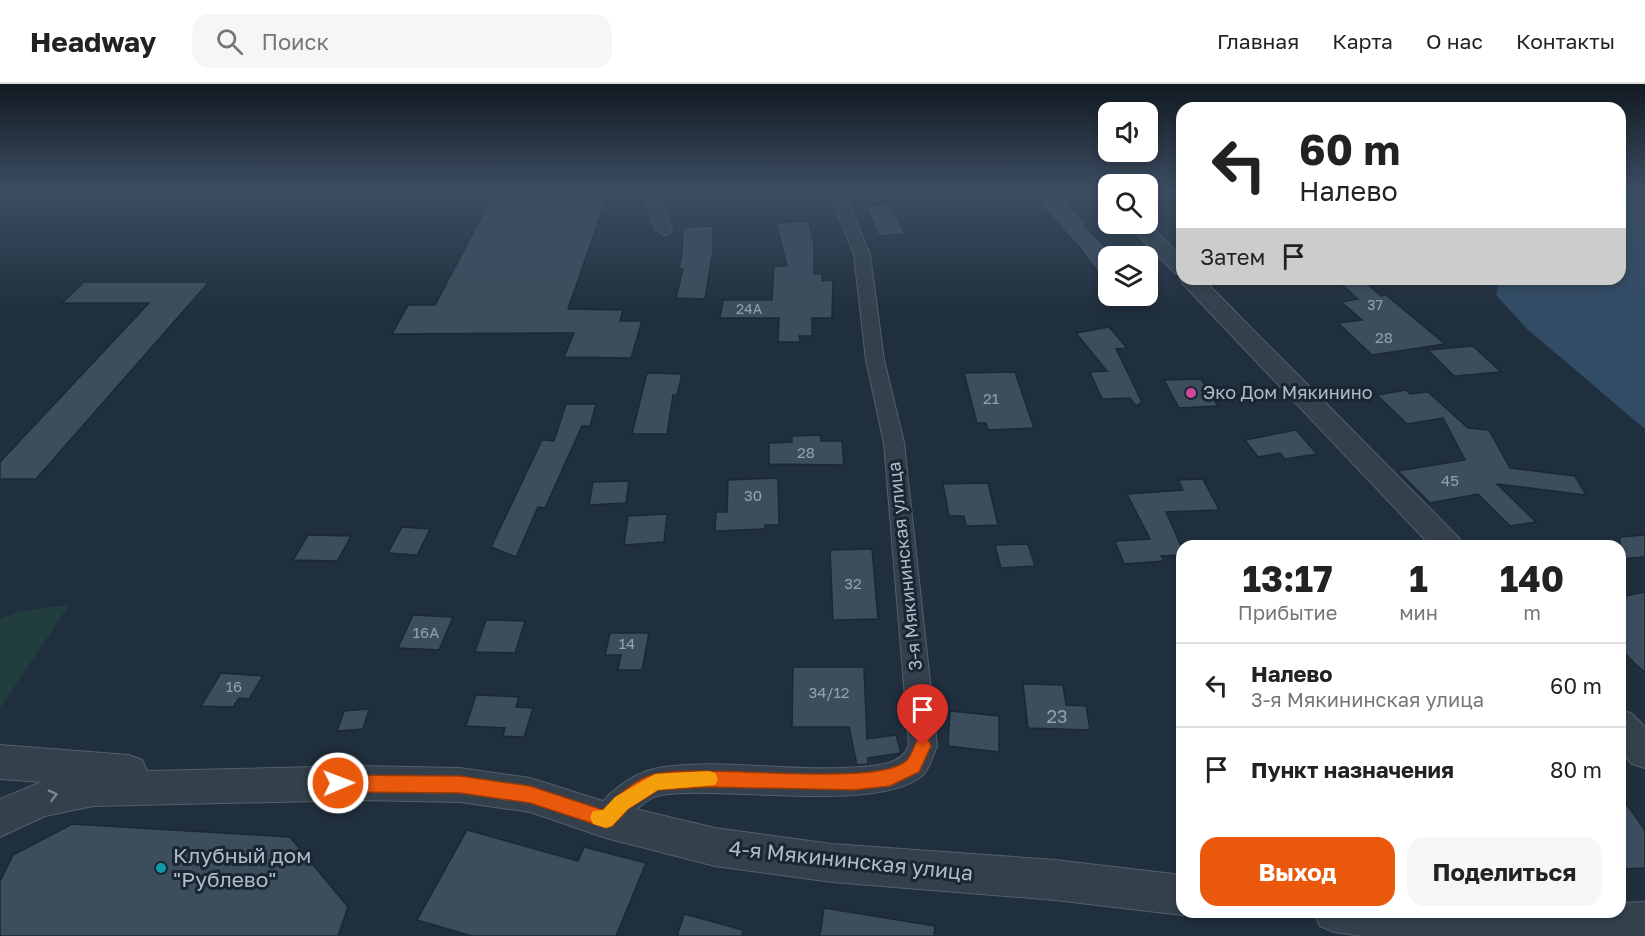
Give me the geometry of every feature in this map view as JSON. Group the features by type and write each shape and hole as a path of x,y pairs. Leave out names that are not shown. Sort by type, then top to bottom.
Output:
{"street":[{"name":"3-я Мякининская улица","path":"606,820 621,803 655,782 709,779 854,782 890,778 913,766 923,746 894,443 875,360 862,255 852,231"},
{"path":"1147,234 1176,263"},
{"path":"1197,285 1443,540"},
{"path":"1626,731 1645,752"},
{"name":"4-я Мякининская улица","path":"0,762 274,785"},
{"name":"4-я Мякининская улица","path":"0,819 16,808 66,792 93,789 360,783 460,784 530,795 606,820 715,847 832,863 1055,880 1176,894"},
{"path":"1389,918 1524,932 1645,922"}],"green space":[{"path":"69,605 0,708 0,619 20,611"}],"water":[{"path":"1626,231 1645,231 1645,429 1527,329 1496,295 1498,285 1626,285"}],"building":[{"path":"474,231 595,231 568,309 623,310 620,321 642,321 631,358 564,357 574,333 392,334 408,305 435,305"},
{"path":"683,231 713,231 713,250 705,299 676,298 683,269 679,269"},
{"path":"778,231 811,231 814,243 814,274 822,274 822,281 833,280 832,318 812,318 812,336 799,336 800,342 778,342 779,318 720,318 723,300 772,300 774,266 787,266"},
{"path":"877,231 903,231 905,234 879,236"},
{"path":"1064,231 1090,231 1104,246 1098,246 1098,272"},
{"path":"84,282 209,282 36,479 0,479 0,462 149,303 62,303"},
{"path":"1342,285 1369,285 1381,296 1386,295 1445,344 1372,355 1338,323 1362,320 1341,302 1358,299"},
{"path":"1109,327 1127,348 1116,349 1142,402 1136,406 1130,398 1102,399 1090,372 1107,371 1076,333"},
{"path":"1473,346 1501,372 1454,376 1428,350"},
{"path":"1015,372 1034,428 988,430 986,423 977,423 964,373"},
{"path":"647,373 682,374 677,395 673,395 667,434 632,434"},
{"name":"Эко Дом Мякинино","path":"1201,379 1218,406 1179,408 1164,380"},
{"path":"1406,390 1410,394 1428,392 1468,428 1489,430 1510,468 1575,476 1586,495 1497,484 1536,522 1510,526 1478,494 1430,503 1398,471 1465,460 1443,418 1407,424 1377,395"},
{"path":"566,404 596,404 590,426 582,426 545,508 538,507 516,557 491,547 542,440 554,441"},
{"path":"1296,430 1317,454 1285,459 1280,453 1258,457 1245,440"},
{"path":"820,435 821,441 842,441 844,465 769,464 769,443 792,442 792,436"},
{"path":"778,478 779,525 765,525 765,529 715,531 716,512 727,512 728,480"},
{"path":"1203,479 1219,510 1166,512 1178,540 1176,540 1176,555 1161,556 1164,561 1124,564 1115,541 1150,539 1127,494 1183,490 1178,480"},
{"path":"629,481 626,503 589,505 593,482"},
{"path":"988,483 998,525 966,526 964,516 949,516 943,484"},
{"path":"667,514 664,542 624,545 628,516"},
{"path":"402,527 430,529 417,555 388,553"},
{"path":"308,535 351,536 337,561 293,560"},
{"path":"1645,535 1645,557 1626,559 1626,540 1620,540 1620,537"},
{"path":"1028,544 1035,566 1001,568 995,545"},
{"path":"872,549 878,619 833,620 830,550"},
{"path":"1645,592 1645,673 1626,655 1626,596"},
{"path":"413,615 453,617 439,650 398,648"},
{"path":"486,620 525,621 515,653 475,652"},
{"path":"610,633 649,633 642,670 618,670 621,655 605,655"},
{"path":"793,667 864,667 867,739 896,735 901,753 868,758 868,764 857,765 849,727 792,727"},
{"path":"221,673 263,676 249,699 239,698 233,707 201,706"},
{"path":"1023,684 1063,685 1066,705 1086,706 1090,730 1028,728"},
{"path":"476,695 519,697 516,707 533,708 524,737 503,736 505,728 466,726"},
{"path":"369,709 363,729 337,731 344,711"},
{"path":"950,711 999,716 999,752 948,746"},
{"path":"1626,803 1645,830 1645,868 1626,869"},
{"name":"Клубный дом \"Рублево\"","path":"72,824 290,837 348,907 338,936 0,936 0,881 13,855"},
{"path":"467,830 578,861 584,847 646,863 616,936 472,936 417,920"},
{"path":"824,908 935,926 934,936 820,936"},
{"path":"684,914 743,930 742,936 677,936"}],"slow traffic":[{"path":"599,817 606,820 621,803 655,782 709,779"}],"place":[{"name":"Эко Дом Мякинино","path":"1191,393"},
{"name":"Клубный дом \"Рублево\"","path":"161,868"}],"route":[{"path":"338,783 460,784 530,795 606,820 621,803 655,782 709,779 854,782 890,778 913,766 923,746"}]}
